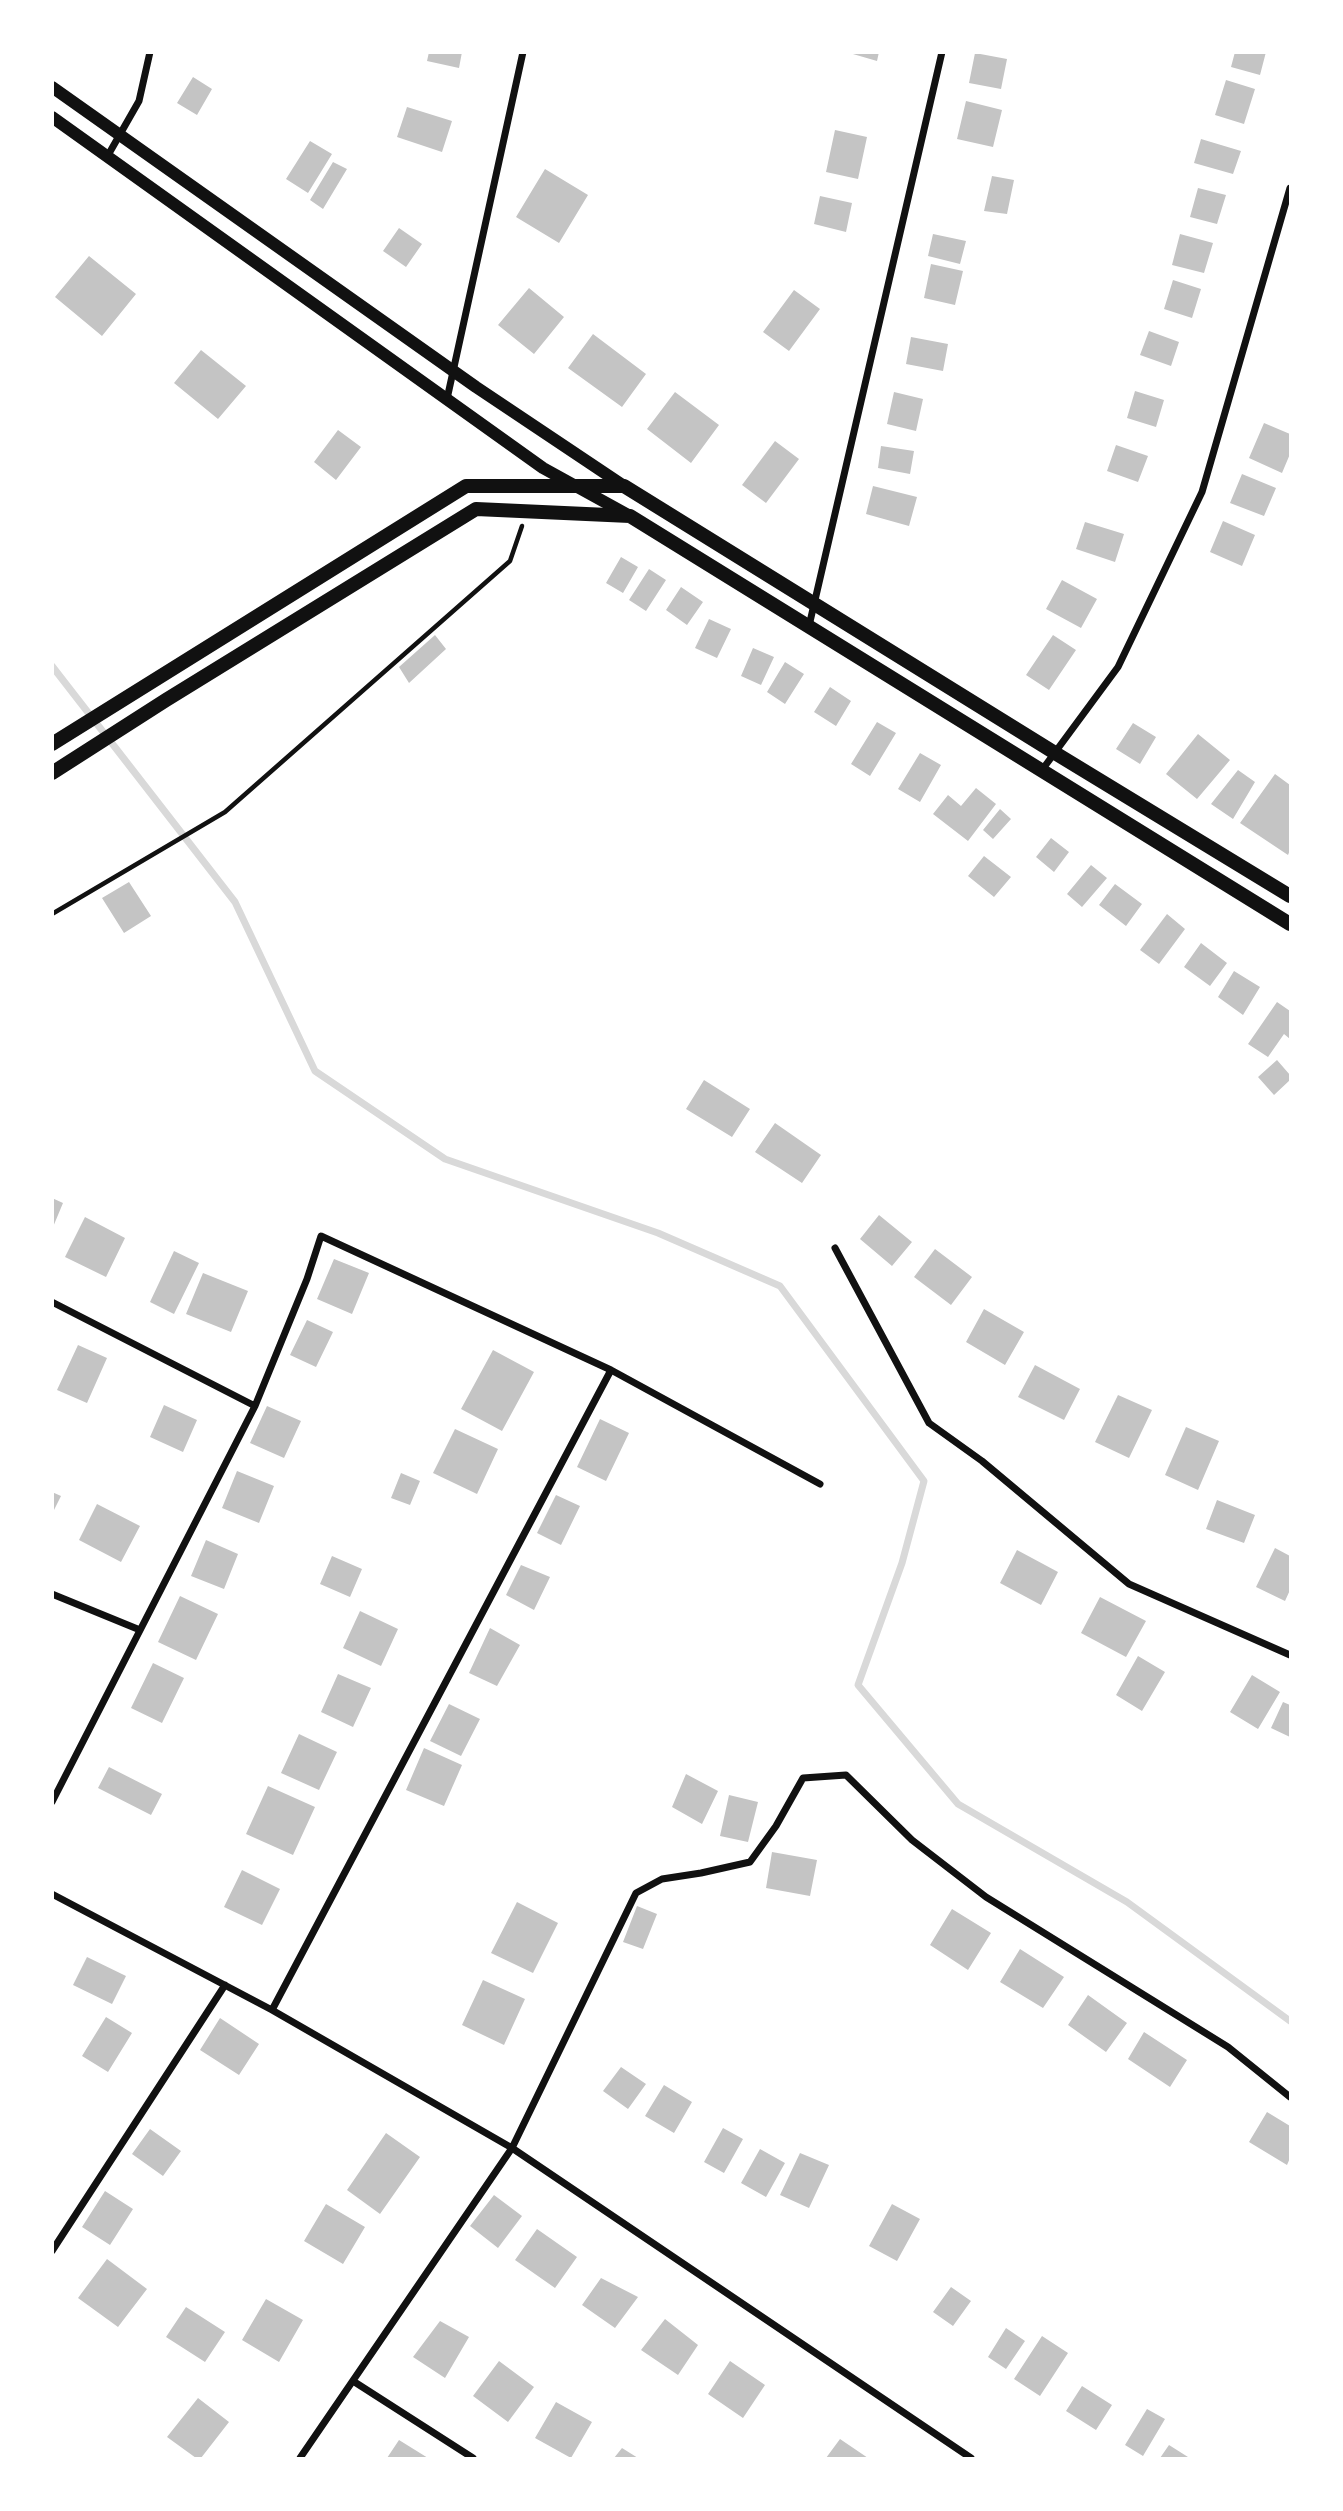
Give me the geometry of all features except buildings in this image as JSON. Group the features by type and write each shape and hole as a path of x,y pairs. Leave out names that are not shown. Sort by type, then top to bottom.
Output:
{"main road":[{"path":"52,744 466,486 624,486 1290,896"},
{"path":"57,771 166,700 475,509 630,516 1290,924"}],"street":[{"path":"107,157 139,101 150,52"},
{"path":"447,399 523,52"},
{"path":"809,626 942,52"},
{"path":"52,87 453,371 624,486"},
{"path":"52,117 543,468 630,516"},
{"path":"1042,770 1118,667 1202,492 1290,188"},
{"path":"52,1802 255,1406 307,1279 321,1236 611,1370 820,1484"},
{"path":"835,1248 929,1423 982,1461 1129,1584 1290,1655"},
{"path":"52,1302 255,1406"},
{"path":"272,2010 611,1370"},
{"path":"52,1594 140,1630"},
{"path":"300,2459 512,2148 636,1893 662,1879 750,1862 776,1826 803,1778 846,1775 912,1840 986,1897 1228,2047 1290,2097"},
{"path":"52,1894 272,2010 512,2148 971,2459"},
{"path":"52,2251 225,1985"},
{"path":"353,2381 473,2459"}],"path":[{"path":"52,914 225,812 510,561 528,512"}],"waterway":[{"path":"52,666 235,902 315,1071 445,1159 658,1233 780,1286 924,1481 902,1563 858,1685 958,1804 1127,1902 1290,2021"}]}
